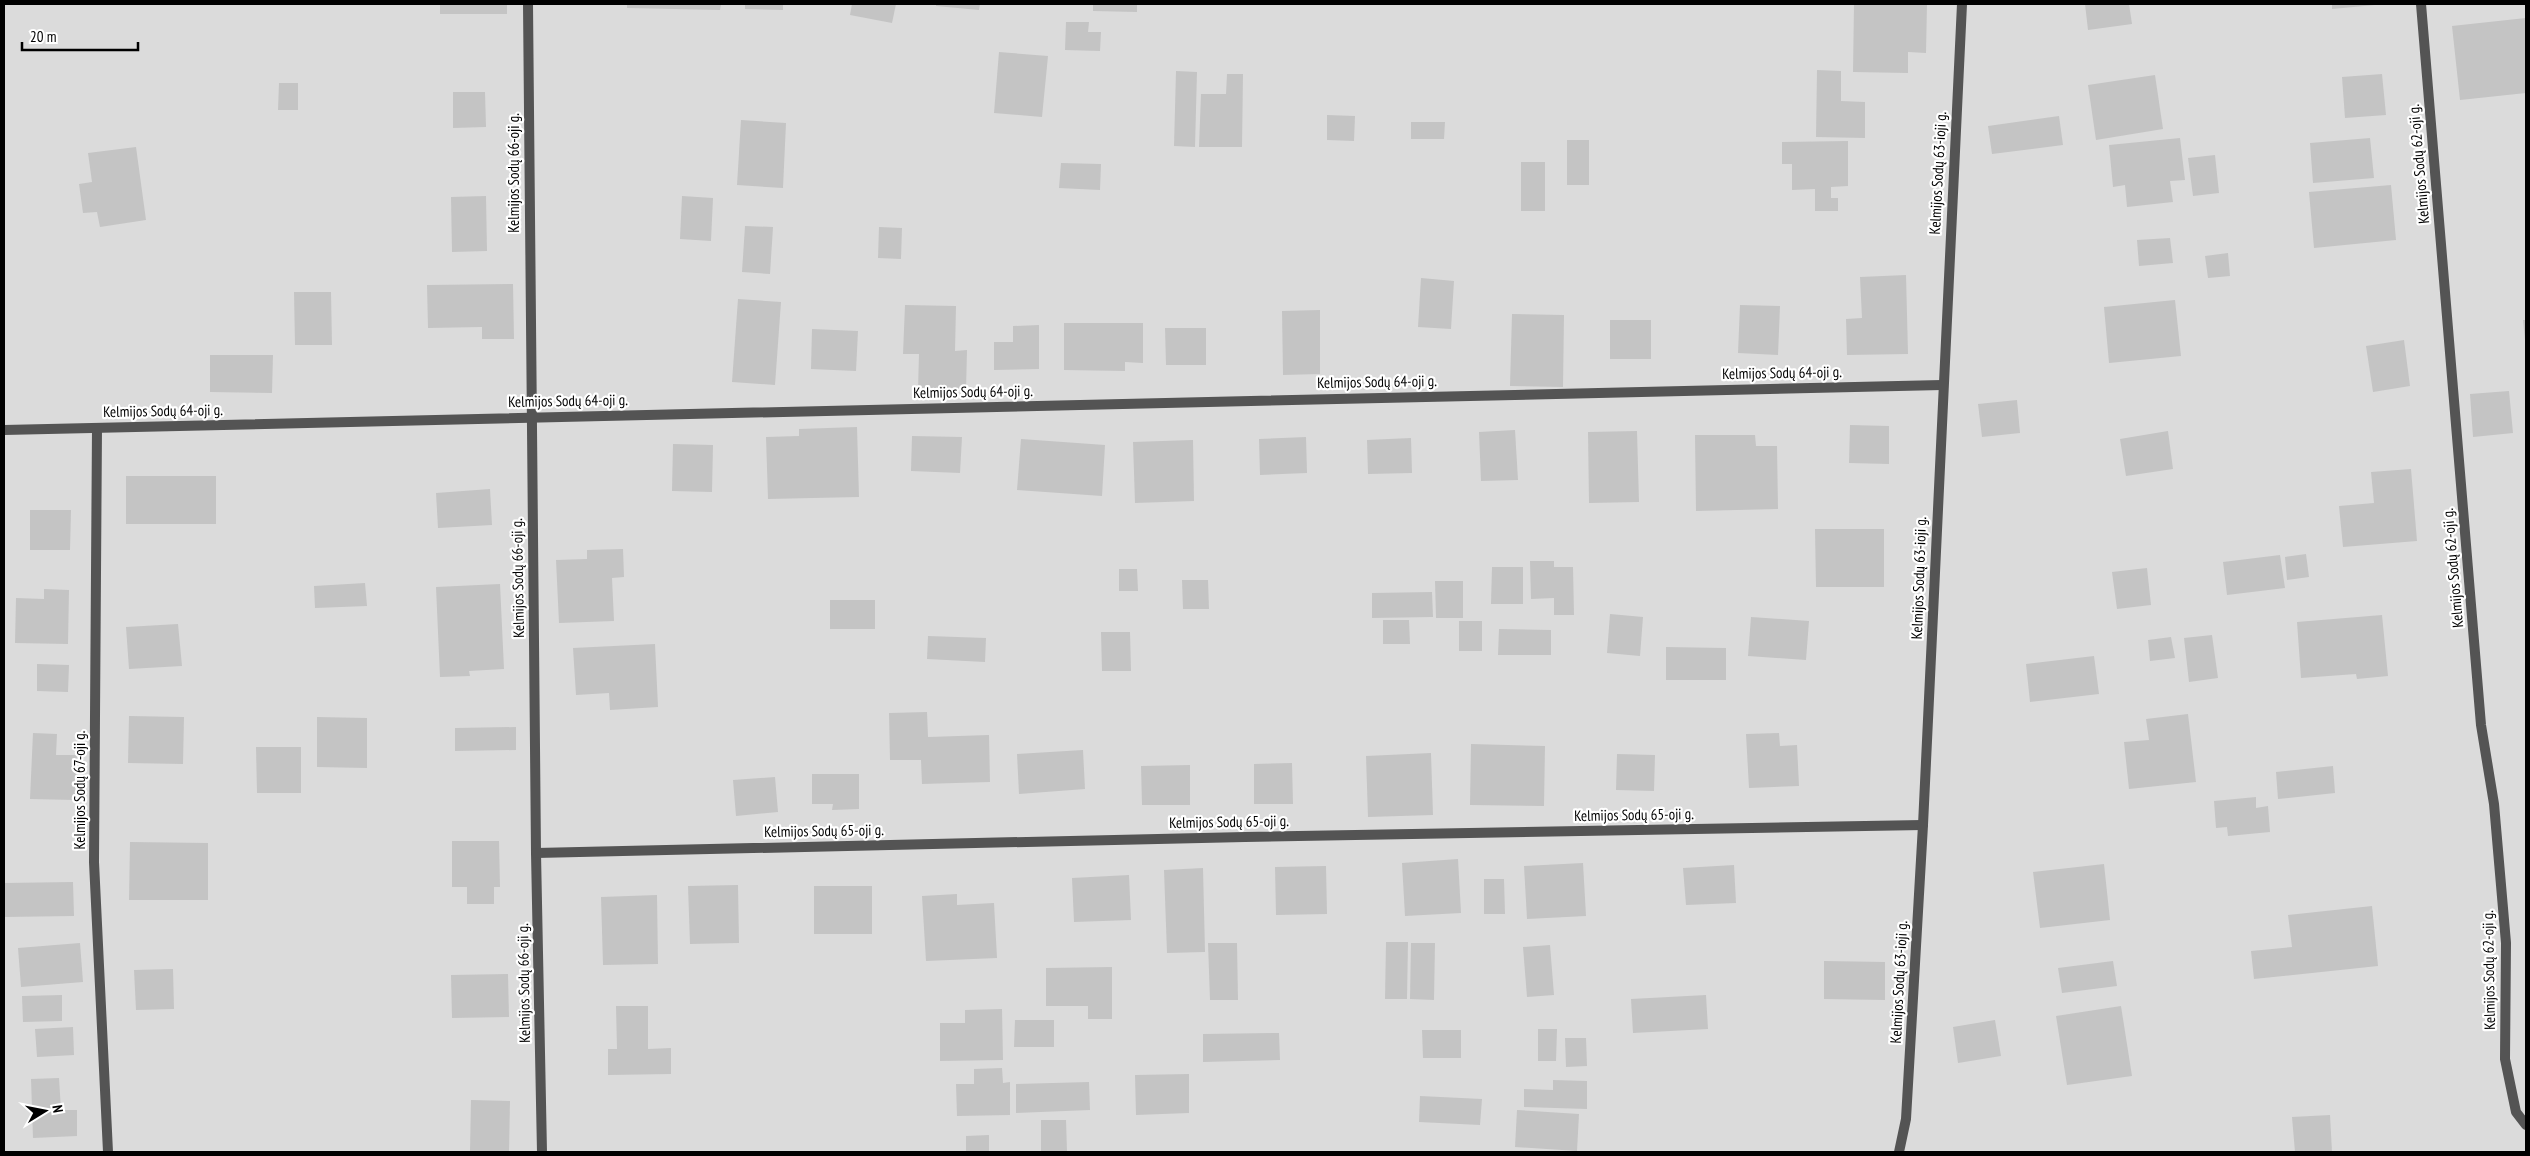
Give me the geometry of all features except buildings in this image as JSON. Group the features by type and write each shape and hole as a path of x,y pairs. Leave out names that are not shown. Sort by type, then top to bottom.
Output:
{"street":[{"name":"Kelmijos Sodų 66-oji g.","path":"528,4 536,853 542,1152"},
{"name":"Kelmijos Sodų 63-ioji g.","path":"1899,1152 1906,1118 1923,825 1942,384 1962,4"},
{"name":"Kelmijos Sodų 62-oji g.","path":"2421,4 2481,725 2494,804 2506,943 2505,1059 2516,1112 2526,1125"},
{"name":"Kelmijos Sodų 64-oji g.","path":"4,430 1942,384"},
{"name":"Kelmijos Sodų 67-oji g.","path":"97,428 94,862 108,1152"},
{"name":"Kelmijos Sodų 65-oji g.","path":"536,853 1245,837 1923,825"}],"shaded area":[{"path":"4,4 2526,4 2526,1152 4,1152"}]}
